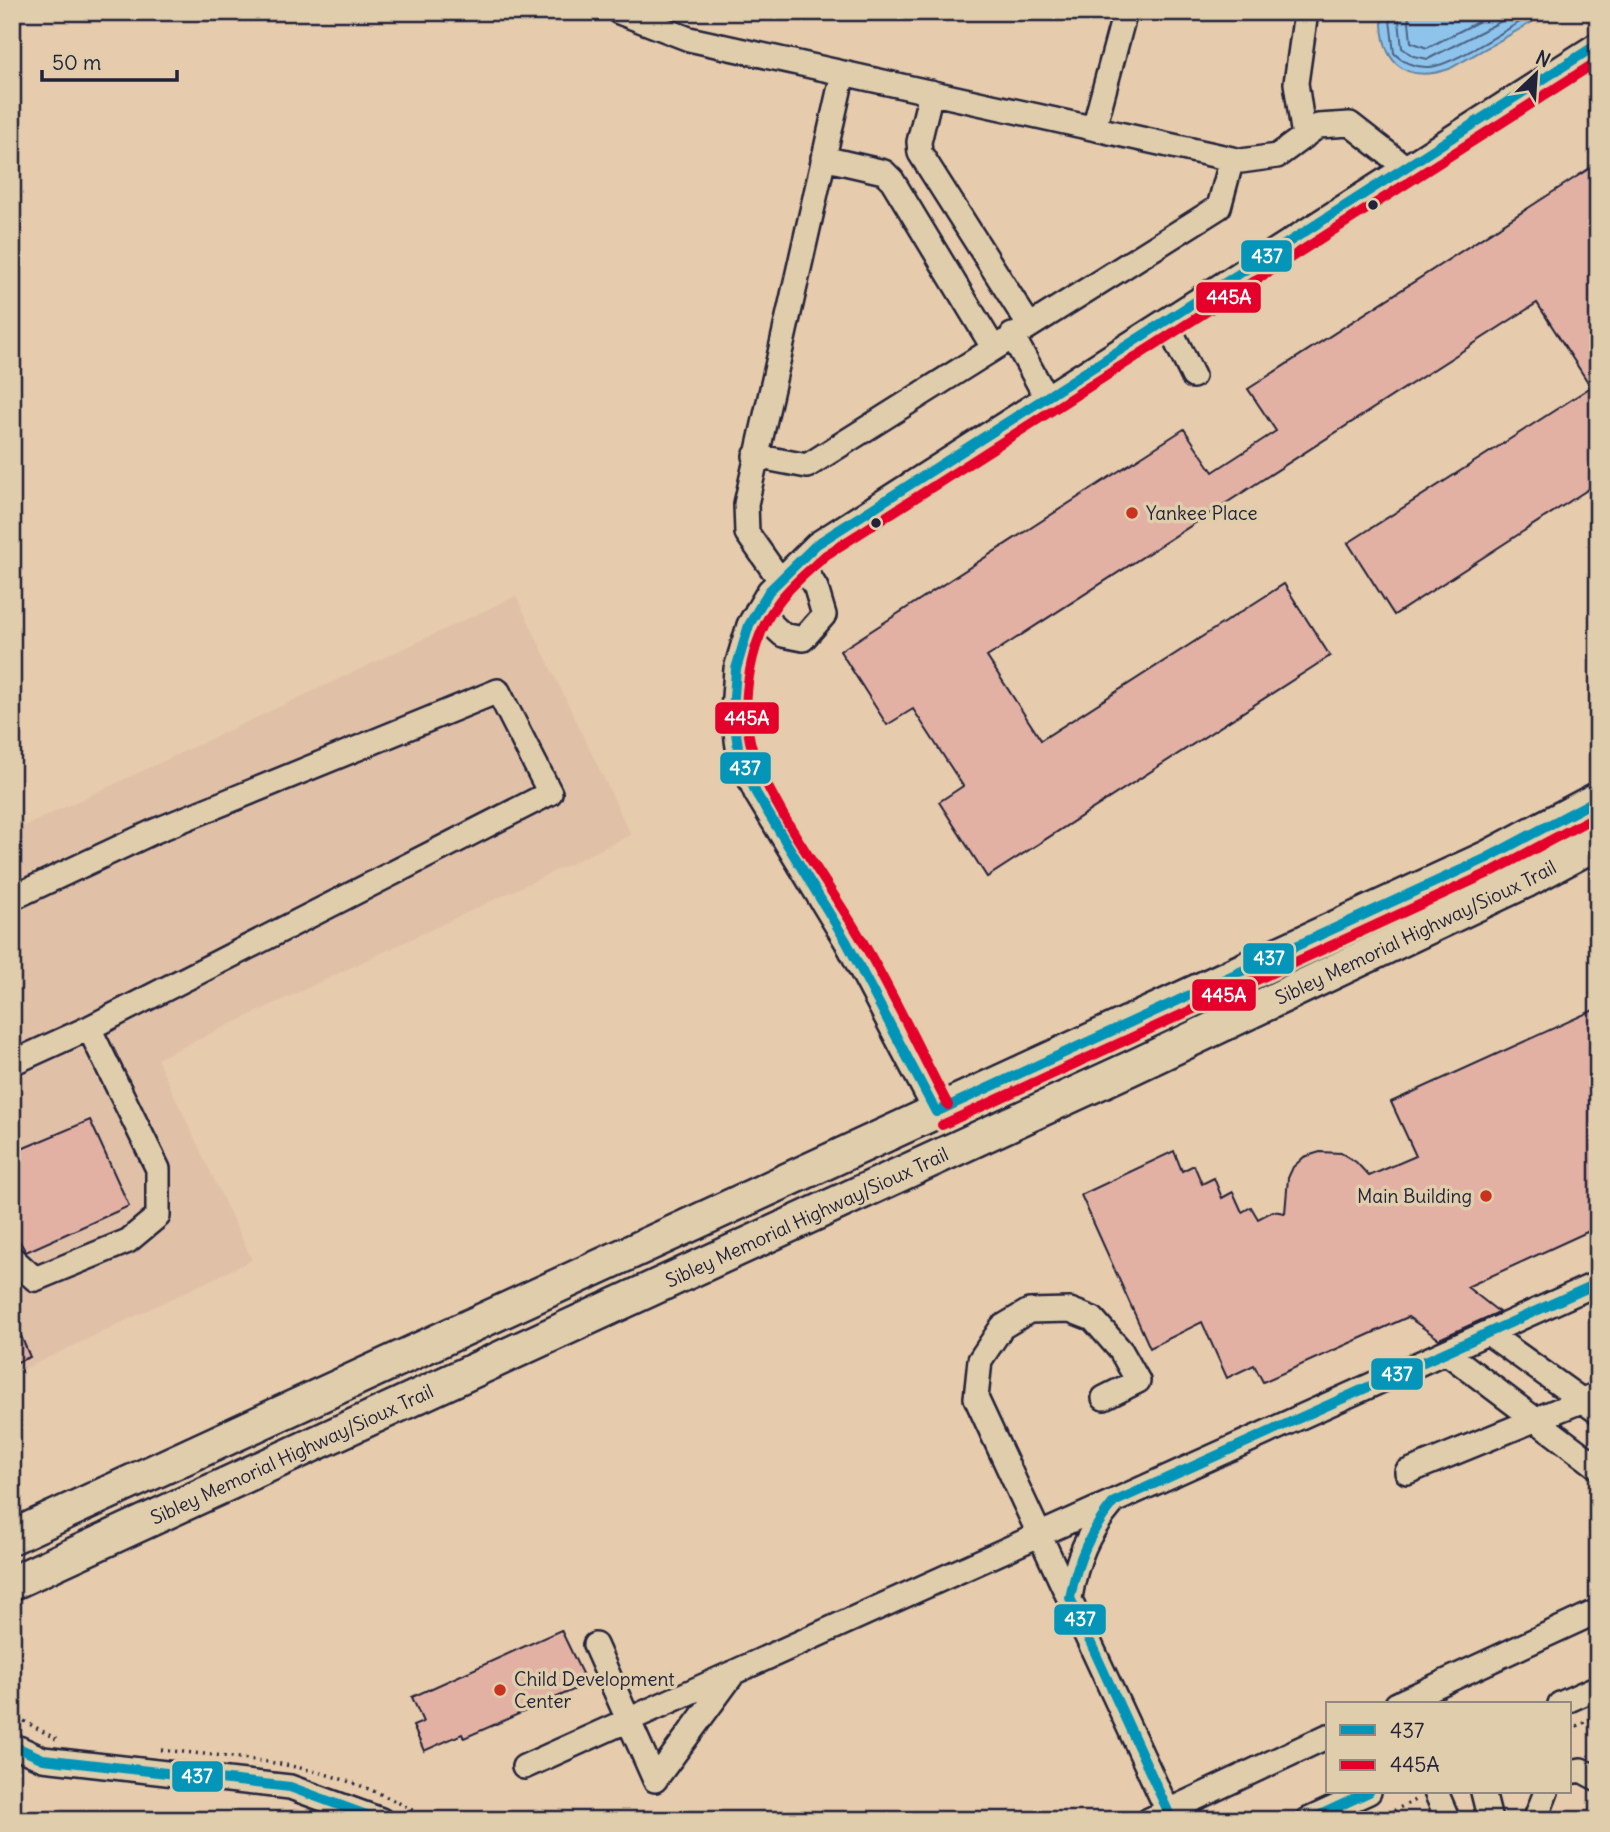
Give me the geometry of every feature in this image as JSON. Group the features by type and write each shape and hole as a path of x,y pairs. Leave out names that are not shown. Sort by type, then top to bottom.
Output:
{"highway":[{"name":"Sibley Memorial Highway/Sioux Trail","path":"12,1537 1487,858 1598,799"},
{"name":"Sibley Memorial Highway/Sioux Trail","path":"12,1583 1131,1068 1514,886 1598,842"}],"street":[{"path":"619,12 689,39 1232,159 1277,156 1318,126 1350,124 1405,167"},
{"path":"1094,128 1125,12"},
{"path":"1304,137 1296,83 1306,12"},
{"path":"936,1112 846,941 756,793 740,754 733,711 736,669 749,625 757,611 780,580 817,544 1598,44"},
{"path":"780,580 747,533 746,504 843,73"},
{"path":"931,92 919,142 920,153 1011,336 1046,397"},
{"path":"823,158 884,172 1011,336"},
{"path":"755,456 807,466 1219,206 1232,159"},
{"path":"1166,321 1193,376"},
{"path":"757,611 783,635 803,639 824,615 816,588 800,561"},
{"path":"12,898 155,831 498,691 550,793 89,1028 12,1063"},
{"path":"12,1258 35,1279 128,1241 158,1216 158,1169 89,1028"},
{"path":"524,1767 1598,1283"},
{"path":"1104,1398 1138,1381 1121,1351 1093,1319 1070,1310 1029,1311 1002,1327 979,1360 976,1398 1070,1598 1163,1817 1326,1737"},
{"path":"1488,1333 1592,1402"},
{"path":"1446,1352 1598,1466"},
{"path":"1408,1472 1533,1418 1592,1402"},
{"path":"1070,1598 1074,1569 1085,1541 1114,1502"},
{"path":"1401,1702 1598,1611"},
{"path":"595,1646 655,1780 735,1672"},
{"path":"1564,1702 1598,1687"},
{"path":"12,1745 43,1759 290,1787 381,1820"},
{"path":"1572,1772 1581,1770 1598,1779"},
{"path":"1308,1820 1365,1794"},
{"path":"1484,1794 1490,1820"},
{"path":"1535,1820 1545,1794"},
{"path":"1428,1795 1448,1820"}],"path":[{"path":"1572,1728 1598,1716"},
{"path":"1375,1820 1428,1795"}],"shaded area":[{"path":"516,596 631,835 157,1059 252,1260 12,1375 12,832"}],"water":[{"path":"1382,12 1550,12 1449,69 1418,73 1406,70 1390,55 1382,29"}],"building":[{"name":"Yankee Place","path":"1590,168 1598,179 1598,483 1394,615 1348,543 1591,387 1537,303 987,657 1041,740 1284,584 1330,656 987,877 939,802 963,786 913,709 887,725 840,651 1184,429 1213,472 1276,431 1248,389"},
{"name":"Main Building","path":"1598,1008 1598,1227 1467,1287 1499,1312 1439,1339 1408,1317 1263,1382 1254,1365 1227,1378 1202,1322 1150,1348 1081,1195 1174,1151 1182,1171 1194,1165 1202,1184 1214,1178 1222,1198 1233,1192 1242,1212 1251,1207 1258,1219 1273,1211 1285,1213 1288,1178 1293,1167 1304,1157 1320,1152 1341,1153 1356,1162 1369,1176 1416,1156 1391,1102"},
{"path":"90,1120 129,1206 26,1252 12,1229 12,1153"},
{"path":"12,1315 30,1357 12,1364"},
{"name":"Child Development Center","path":"561,1630 587,1684 464,1738 462,1734 424,1751 413,1726 423,1722 412,1697"}],"transit line":[{"name":"437","path":"936,1112 846,941 756,793 739,754 733,711 736,669 749,625 769,591 817,544 1598,44"},
{"name":"445A","path":"948,1105 879,971 785,818 753,752 749,734 747,693 754,652 770,616 791,588 826,555 1598,61"},
{"name":"437","path":"936,1112 1487,858 1598,799"},
{"name":"445A","path":"942,1125 1493,871 1598,815"},
{"name":"437","path":"1172,1820 1070,1598 1076,1571 1086,1547 1114,1502 1598,1283"},
{"name":"437","path":"12,1745 43,1759 290,1787 380,1820"},
{"name":"437","path":"1309,1820 1365,1794"}],"place":[{"name":"Yankee Place","path":"1132,513"},
{"name":"Main Building","path":"1486,1196"},
{"name":"Child Development Center","path":"500,1690"}]}
